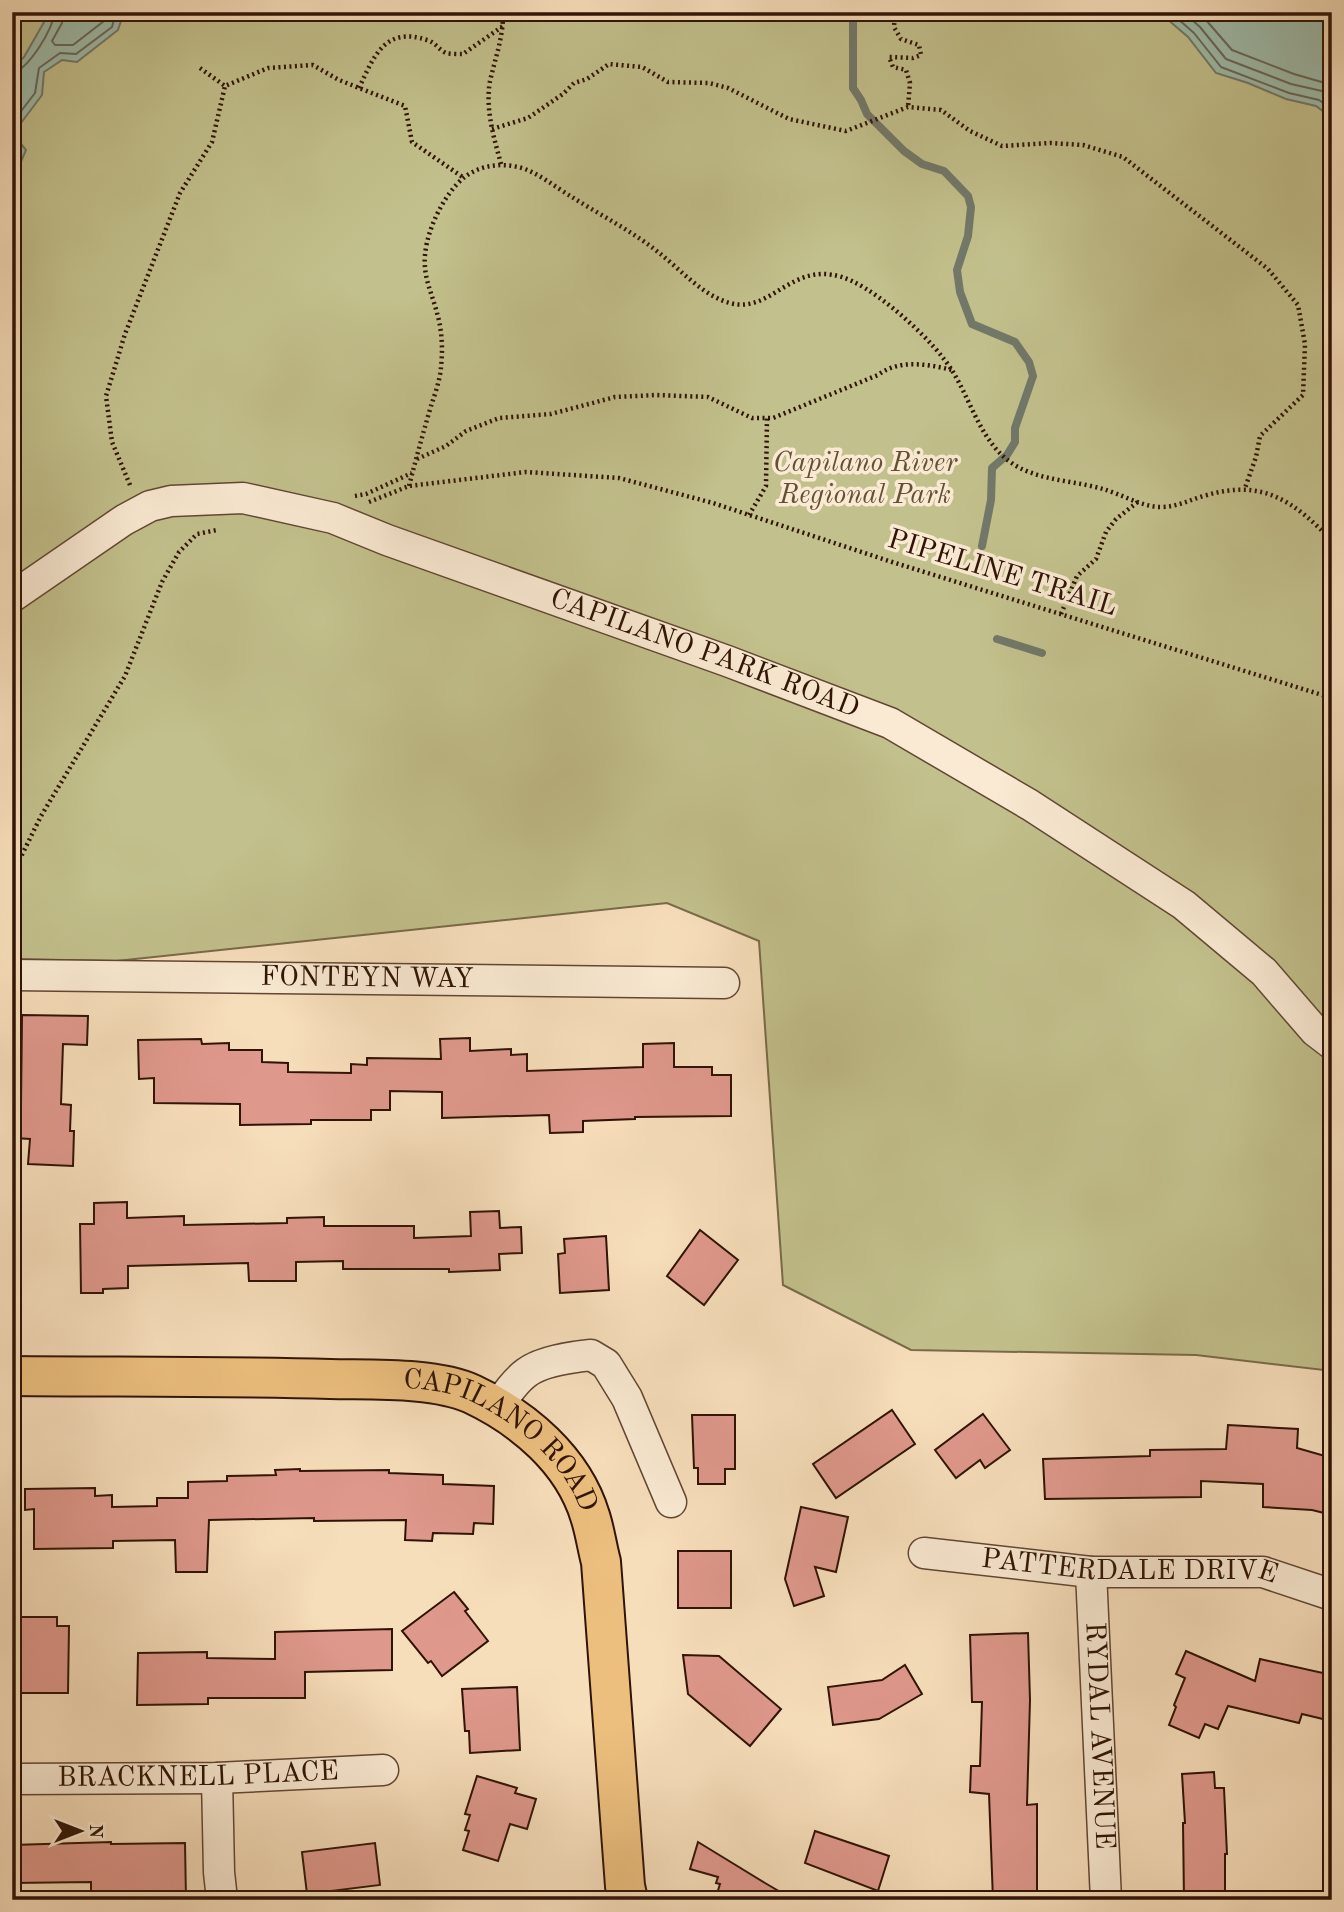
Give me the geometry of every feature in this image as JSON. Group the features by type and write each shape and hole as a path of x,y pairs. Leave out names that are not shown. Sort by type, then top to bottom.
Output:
{"main road":[{"name":"CAPILANO ROAD","path":"12,1376 263,1377 420,1382 470,1393 527,1426 554,1454 576,1484 590,1515 601,1562 628,1900"}],"street":[{"name":"CAPILANO PARK ROAD","path":"12,597 124,520 171,501 243,498 343,507 387,540 727,661 890,723 1030,805 1184,905 1264,972 1315,1031 1332,1044"},
{"name":"FONTEYN WAY","path":"12,975 724,983"},
{"path":"497,1408 527,1371 566,1357 591,1354 606,1364 627,1398 671,1502"},
{"name":"PATTERDALE DRIVE","path":"924,1553 1091,1572 1264,1572 1332,1595"},
{"name":"RYDAL AVENUE","path":"1091,1572 1106,1900"},
{"name":"BRACKNELL PLACE","path":"12,1779 217,1778 383,1770"},
{"path":"217,1778 222,1900"}],"path":[{"path":"895,12 894,27 901,39 919,45 921,55 913,58 889,57 893,67 906,70 910,83 908,107"},
{"path":"501,164 492,129 490,83 503,15"},
{"path":"359,88 376,52 390,41 410,36 431,41 445,52 463,54 503,26"},
{"path":"492,129 528,118 574,83 587,79 609,64 642,67 668,82 709,83 728,88 789,119 846,131 908,107 941,110 970,131 1002,146 1050,143 1083,145 1123,157 1268,269 1298,305 1305,344 1303,394 1260,436 1245,488"},
{"path":"225,86 268,68 313,65 339,80 405,106 412,142 464,178"},
{"path":"200,68 225,86"},
{"path":"141,511 112,442 106,396 125,334 180,193 212,142 225,86"},
{"path":"409,486 441,373 442,350 438,315 429,290 424,263 429,233 441,205 464,178 483,167 501,164 522,168 552,185 655,249 714,296 732,304 761,301 803,276 829,275 852,281 891,307 928,341 952,370 988,442 1000,456 1030,473 1103,489 1156,507 1174,507 1226,489 1245,488 1276,495 1308,516 1332,541"},
{"path":"416,460 446,446 466,431 499,418 551,414 615,397 656,394 708,397 752,418 767,418 784,415 825,398 878,375 888,367 920,365 952,370"},
{"path":"749,515 766,486 767,418"},
{"path":"343,507 412,472"},
{"name":"PIPELINE TRAIL","path":"343,507 409,486 526,472 619,478 713,503 1332,698"},
{"path":"1061,614 1077,576 1096,559 1106,532 1116,519 1139,501"},
{"path":"12,875 41,816 125,676 162,582 178,552 197,534 225,528"}],"green space":[{"name":"Capilano River Regional Park","path":"12,12 1332,12 1332,1371 1196,1355 911,1350 783,1285 759,941 667,903 116,961 12,959"}],"water":[{"path":"47,12 124,12 118,30 77,62 62,60 44,72 42,95 18,127 17,139 26,150 20,164 12,170 12,68 24,57 47,17"},
{"path":"1159,12 1332,12 1332,118 1316,106 1286,99 1216,73 1188,37"}],"building":[{"path":"22,1015 88,1016 87,1045 63,1044 61,1104 71,1105 70,1131 74,1131 73,1166 28,1164 30,1139 15,1138 16,1103 21,1103"},
{"path":"470,1038 470,1051 511,1049 511,1055 527,1054 527,1071 643,1067 643,1044 674,1043 674,1067 712,1067 712,1075 731,1075 731,1116 635,1117 583,1121 583,1132 550,1133 549,1115 442,1118 442,1092 390,1091 390,1110 371,1110 371,1120 311,1120 311,1124 240,1125 240,1104 154,1103 154,1078 139,1079 138,1040 201,1039 202,1044 229,1043 229,1050 262,1050 262,1062 288,1063 288,1072 351,1073 351,1064 367,1065 367,1058 441,1059 440,1039"},
{"path":"127,1202 127,1218 184,1216 184,1225 287,1223 287,1218 324,1217 324,1226 414,1226 414,1238 471,1236 470,1212 499,1211 500,1228 521,1227 522,1253 499,1254 500,1270 449,1272 449,1269 343,1269 343,1261 296,1262 296,1281 249,1281 248,1263 128,1266 128,1288 103,1289 103,1293 81,1293 80,1224 94,1224 94,1203"},
{"path":"700,1230 738,1260 704,1305 667,1276"},
{"path":"606,1236 609,1290 560,1293 558,1254 565,1253 564,1239"},
{"path":"892,1410 915,1444 836,1498 813,1464"},
{"path":"983,1414 1010,1450 985,1468 980,1460 956,1478 935,1450"},
{"path":"692,1415 735,1415 735,1469 725,1469 725,1484 698,1484 698,1468 694,1468"},
{"path":"1228,1425 1298,1429 1297,1448 1332,1458 1332,1515 1312,1510 1263,1507 1263,1484 1201,1481 1201,1497 1045,1499 1043,1459 1150,1456 1150,1450 1226,1449"},
{"path":"275,1470 389,1470 389,1473 443,1475 443,1484 494,1486 493,1524 474,1523 473,1534 433,1533 432,1541 405,1540 406,1520 209,1520 207,1572 176,1572 175,1540 113,1541 113,1548 34,1549 34,1509 25,1510 25,1489 95,1488 95,1496 112,1495 112,1507 157,1506 157,1498 188,1498 188,1482 227,1481 227,1476 276,1475"},
{"path":"801,1507 848,1517 836,1572 815,1567 824,1596 794,1606 785,1579"},
{"path":"678,1551 731,1551 731,1608 678,1608"},
{"path":"454,1592 488,1641 442,1676 402,1631"},
{"path":"20,1617 57,1617 57,1626 69,1626 68,1693 19,1693"},
{"path":"392,1629 392,1670 305,1672 305,1698 208,1698 208,1704 137,1705 138,1653 207,1652 207,1658 275,1659 275,1632"},
{"path":"1028,1633 1030,1700 1027,1805 1037,1804 1037,1900 993,1900 989,1794 970,1792 971,1766 980,1766 982,1702 972,1702 970,1635"},
{"path":"1186,1651 1255,1681 1260,1659 1332,1675 1332,1703 1327,1720 1302,1714 1299,1723 1228,1706 1218,1729 1205,1724 1199,1738 1169,1725 1185,1678 1176,1674"},
{"path":"683,1655 719,1656 781,1709 750,1746 688,1694"},
{"path":"905,1665 922,1694 879,1719 833,1725 828,1687 882,1680"},
{"path":"517,1687 520,1750 470,1753 469,1731 465,1731 462,1689"},
{"path":"1214,1772 1215,1788 1224,1788 1227,1854 1225,1900 1184,1900 1185,1823 1182,1774"},
{"path":"477,1776 517,1788 515,1793 536,1799 527,1829 510,1824 498,1861 463,1850 469,1831 465,1830 470,1815 465,1814"},
{"path":"815,1831 889,1856 878,1891 805,1863"},
{"path":"698,1842 794,1900 715,1900 720,1884 716,1883 718,1877 690,1869"},
{"path":"185,1843 186,1900 157,1900 157,1891 112,1891 113,1900 91,1900 91,1882 12,1883 12,1845"},
{"path":"375,1843 380,1885 307,1894 302,1852"}],"waterway":[{"path":"853,12 853,88 867,114 904,151 922,164 944,171 968,196 971,207 968,236 957,270 960,292 972,324 1015,342 1029,362 1033,376 1015,428 1015,442 1007,455 992,468 991,500 982,546"},
{"path":"997,639 1042,653"}]}
